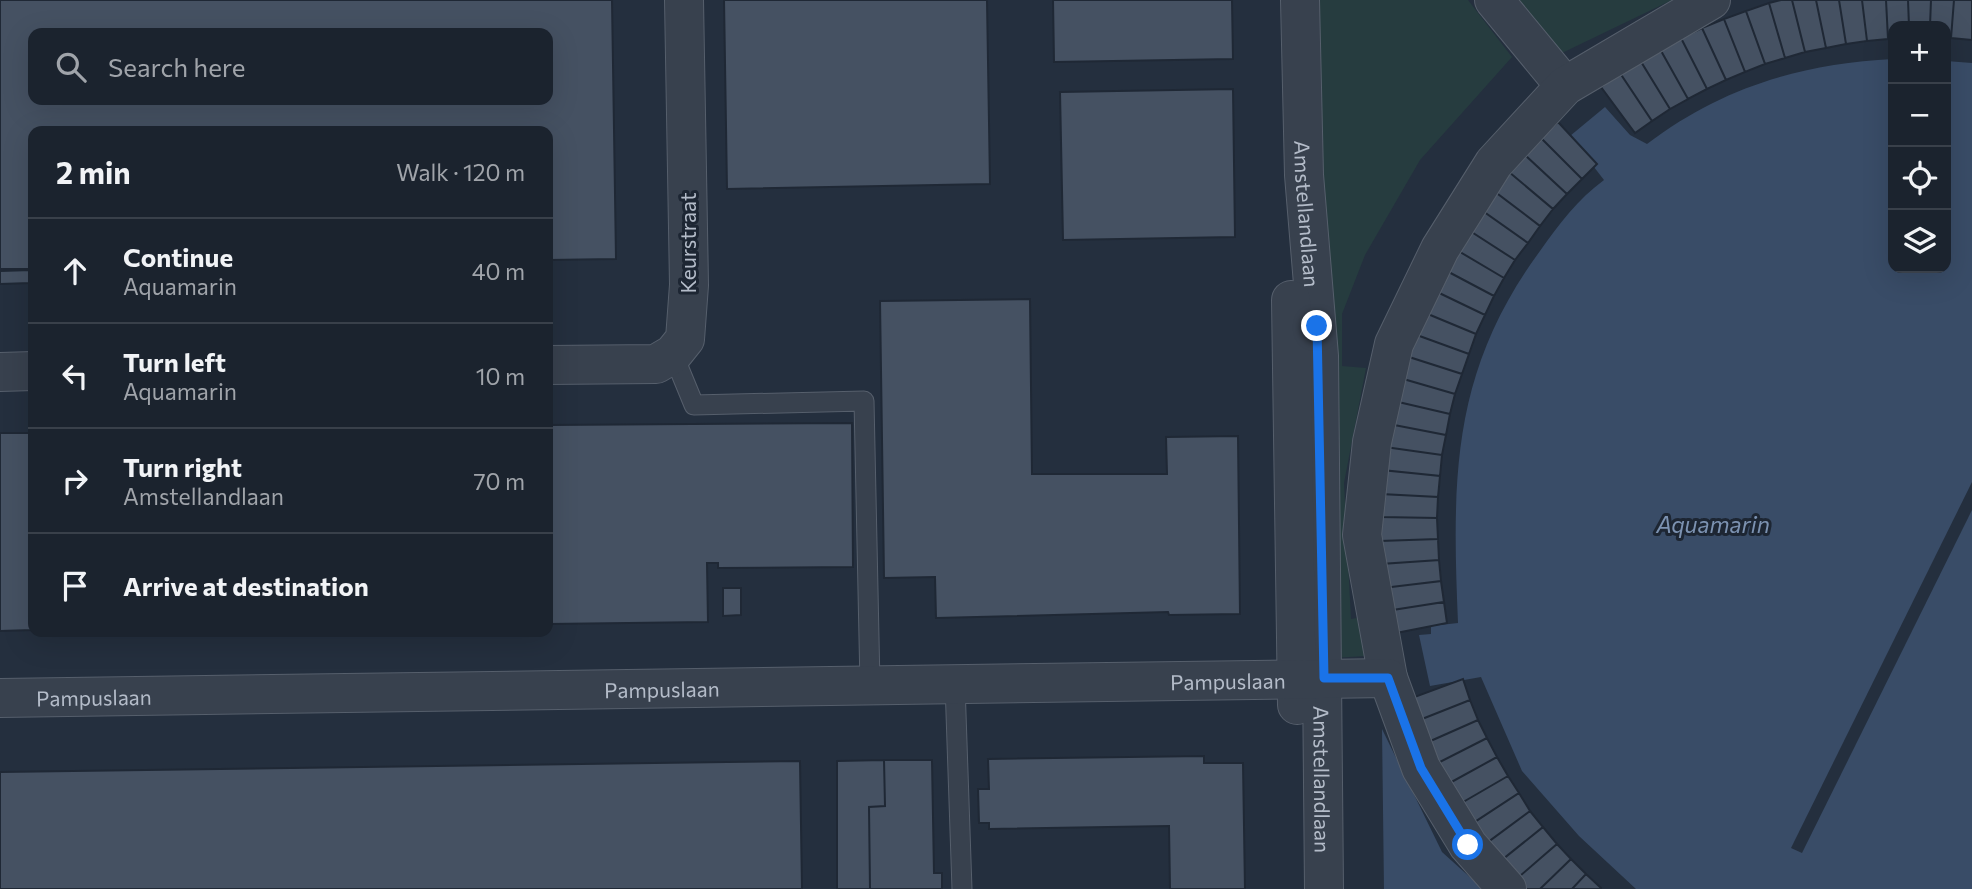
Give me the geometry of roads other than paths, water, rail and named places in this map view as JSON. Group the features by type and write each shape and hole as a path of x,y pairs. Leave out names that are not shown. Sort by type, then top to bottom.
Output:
{"street":[{"name":"Keurstraat","path":"673,354 685,339 689,285 684,0"},
{"name":"Amstellandlaan","path":"1286,0 1310,679 1324,889"},
{"name":"Amstellandlaan","path":"1300,0 1304,175 1319,356 1301,889"},
{"path":"1494,0 1565,86"},
{"path":"1507,889 1468,845 1421,768 1388,678 1362,535 1372,442 1394,344 1440,249 1494,163 1565,86 1711,0"},
{"path":"553,365 656,364 673,354"},
{"path":"0,372 28,371"},
{"path":"1310,679 1388,678"},
{"name":"Pampuslaan","path":"0,698 1310,679"}],"lane":[{"path":"673,354 694,405 864,401 870,685"},
{"path":"955,684 962,889"}],"water":[{"name":"Aquamarin","path":"1888,59 1888,273 1951,273 1951,61 1972,63 1972,889 1636,889 1579,836 1522,771 1481,677 1430,686 1419,635 1431,634 1431,626 1458,623 1458,474 1463,428 1473,384 1489,340 1511,296 1562,222 1586,195 1604,180 1570,136 1605,107 1630,135 1647,144 1704,107 1734,93 1795,73"},
{"path":"1382,729 1442,852 1483,889 1384,889"}]}
